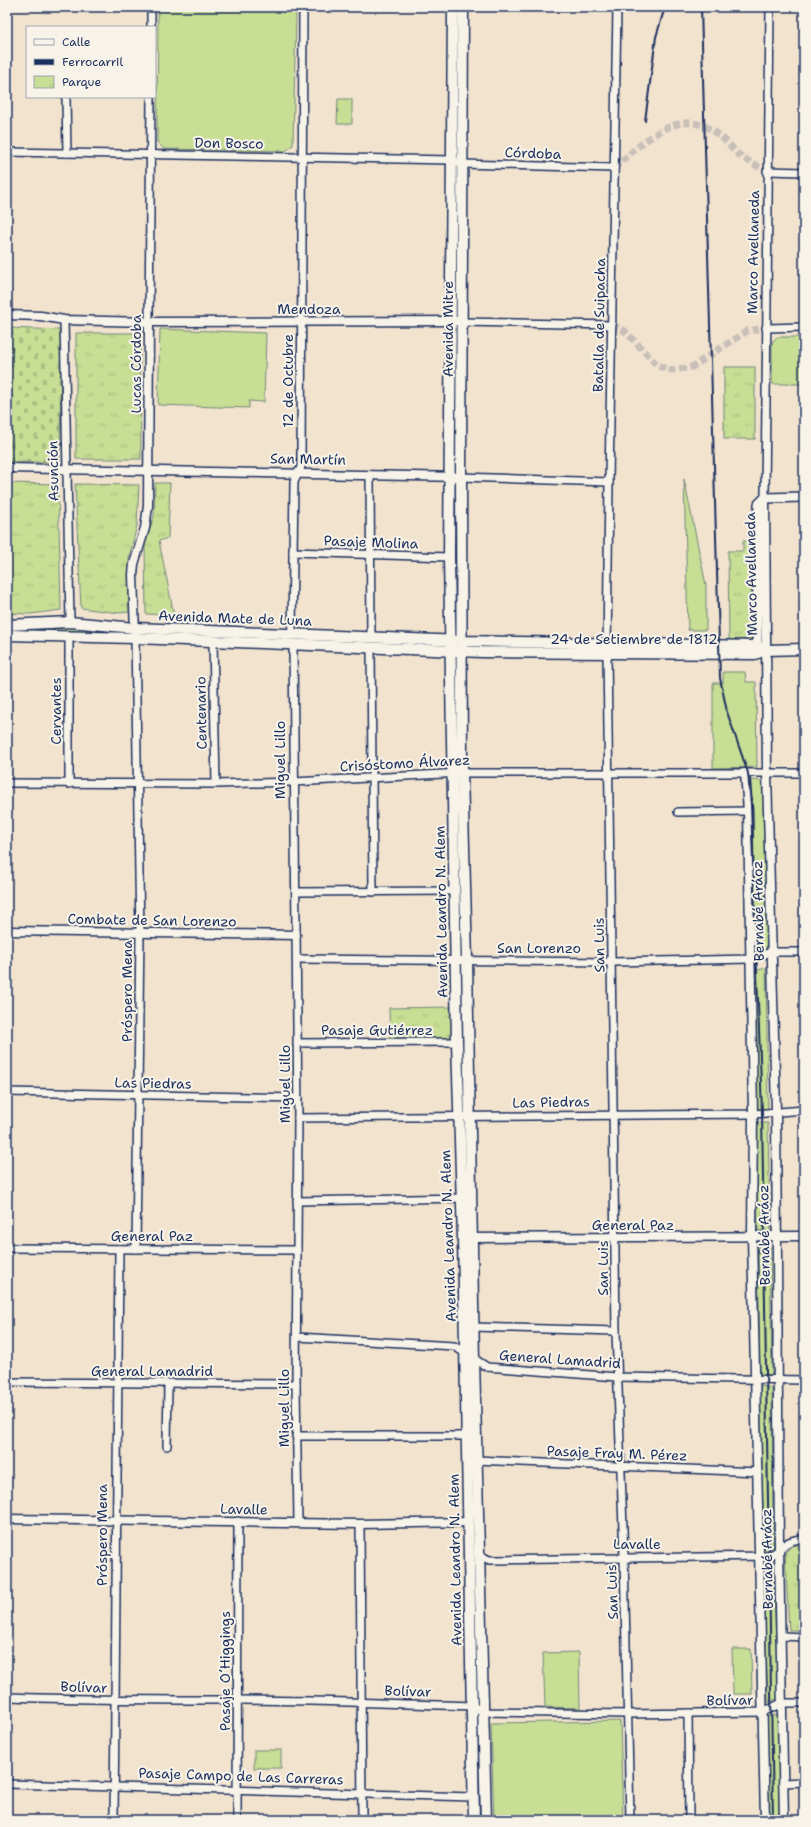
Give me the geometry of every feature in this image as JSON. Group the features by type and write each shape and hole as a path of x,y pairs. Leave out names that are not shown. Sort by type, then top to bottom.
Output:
{"main road":[{"name":"Avenida Mitre","path":"451,651 449,477 453,7"},
{"name":"Avenida Mitre","path":"462,646 461,477 463,7"},
{"path":"764,498 804,497"},
{"name":"Marco Avellaneda","path":"762,648 758,510 759,504 764,498"},
{"path":"418,639 432,637 444,632 449,623 450,615"},
{"path":"462,616 467,629 471,634 484,642"},
{"name":"Avenida Mate de Luna","path":"7,625 70,622 135,633 213,642 293,645 418,639 450,640 462,646"},
{"name":"Avenida Mate de Luna","path":"7,635 69,637 135,633 292,634 371,642 428,650 451,651 462,646"},
{"name":"24 de Setiembre de 1812","path":"462,646 484,642 607,649"},
{"name":"24 de Setiembre de 1812","path":"462,646 482,652 607,649 804,649"},
{"name":"Avenida Leandro N. Alem","path":"462,646 457,773 455,891 457,1042 459,1116 466,1198 473,1327 486,1820"},
{"path":"428,650 445,657 450,672"},
{"name":"Avenida Leandro N. Alem","path":"451,651 450,672 467,961 469,1116 466,1198"},
{"path":"462,668 468,658 482,652"},
{"name":"Avenida Leandro N. Alem","path":"467,1238 465,1353 474,1820"}],"street":[{"path":"151,7 151,26"},
{"name":"12 de Octubre","path":"292,634 294,482 301,467 301,157 303,7"},
{"name":"Batalla de Suipacha","path":"607,649 617,7"},
{"name":"Marco Avellaneda","path":"764,498 770,7"},
{"path":"66,98 67,153"},
{"name":"Lucas Córdoba","path":"135,633 133,575 134,564 147,520 149,471 151,98"},
{"name":"Don Bosco","path":"7,152 452,160"},
{"name":"Córdoba","path":"452,160 462,164 614,168"},
{"path":"767,171 804,172"},
{"name":"Mendoza","path":"7,315 41,316 64,320 149,322 451,321 612,325"},
{"name":"Asunción","path":"64,320 70,622"},
{"path":"766,328 804,328"},
{"name":"San Martín","path":"7,468 298,473 609,482"},
{"path":"370,475 373,892"},
{"name":"Pasaje Molina","path":"293,552 449,558"},
{"name":"Próspero Mena","path":"135,633 140,933 136,1249"},
{"name":"Cervantes","path":"69,637 69,784"},
{"name":"Centenario","path":"213,642 216,784"},
{"name":"Miguel Lillo","path":"293,645 293,782 296,892 298,1098 296,1384 298,1523"},
{"name":"Bernabé Aráoz","path":"762,648 767,773 776,1111 779,1549 782,1636 784,1820"},
{"name":"San Luis","path":"607,649 608,773 613,962 616,1331 629,1714 630,1820"},
{"name":"Crisóstomo Álvarez","path":"7,783 138,785 216,784 293,782 457,773 804,773"},
{"name":"Bernabé Aráoz","path":"745,774 748,811 753,1114 752,1236 765,1820"},
{"path":"678,812 748,811"},
{"path":"296,892 455,891"},
{"name":"Combate de San Lorenzo","path":"7,931 296,935"},
{"name":"San Lorenzo","path":"297,959 613,962 750,959 772,952 804,952"},
{"name":"Pasaje Gutiérrez","path":"297,1043 457,1042"},
{"name":"Las Piedras","path":"7,1092 139,1096 298,1098"},
{"name":"Las Piedras","path":"298,1118 614,1114 753,1114 804,1110"},
{"path":"297,1201 466,1198"},
{"name":"General Paz","path":"467,1238 804,1236"},
{"name":"General Paz","path":"7,1248 119,1250 297,1250"},
{"name":"Próspero Mena","path":"114,1820 116,1384 119,1250"},
{"path":"473,1327 616,1331"},
{"name":"General Lamadrid","path":"297,1337 454,1346 487,1367 617,1377 804,1380"},
{"name":"General Lamadrid","path":"7,1382 116,1384 296,1384"},
{"path":"168,1384 168,1446"},
{"path":"296,1436 466,1436"},
{"name":"Pasaje Fray M. Pérez","path":"476,1460 758,1472"},
{"path":"468,1522 478,1514"},
{"name":"Lavalle","path":"7,1519 238,1521 360,1524 468,1522"},
{"name":"Pasaje O´Higgings","path":"237,1820 238,1521"},
{"path":"360,1524 362,1820"},
{"name":"Lavalle","path":"468,1546 478,1555 489,1560 769,1556 788,1541 804,1539"},
{"path":"782,1636 804,1637"},
{"name":"Bolívar","path":"7,1697 114,1701 238,1700 473,1706 483,1712 629,1714 763,1712 782,1703 804,1703"},
{"path":"688,1713 689,1820"},
{"path":"784,1783 804,1782"},
{"name":"Pasaje Campo de Las Carreras","path":"7,1784 237,1789 474,1797"}],"green space":[{"path":"160,7 290,7 296,15 293,145 286,151 164,149 157,142 158,9"},
{"path":"338,99 352,99 352,124 337,124"},
{"path":"7,328 61,330 60,462 7,462"},
{"path":"160,329 266,333 264,402 249,401 249,408 158,405"},
{"path":"76,333 140,333 141,459 76,459"},
{"path":"777,337 804,337 804,384 772,384 772,342"},
{"path":"724,367 755,367 755,439 724,439"},
{"path":"684,479 706,585 706,630 688,630"},
{"path":"7,483 58,484 61,610 31,614 7,613"},
{"path":"155,483 170,483 168,538 159,541 174,615 146,614 145,545 154,516"},
{"path":"75,484 139,485 137,525 129,558 129,612 119,613 81,608"},
{"path":"743,541 751,541 752,639 729,640 728,551 743,551"},
{"path":"72,626 128,631 128,633 17,630"},
{"path":"723,672 745,672 746,682 756,682 757,767 713,768 713,683 723,683"},
{"path":"750,780 763,781 768,957 758,961"},
{"path":"766,968 768,1111 757,1110 754,971"},
{"path":"452,1007 452,1040 390,1041 389,1008"},
{"path":"756,1123 768,1123 770,1233 758,1234"},
{"path":"770,1246 772,1375 760,1374 758,1247"},
{"path":"760,1386 772,1388 773,1548 764,1550"},
{"path":"795,1542 804,1542 804,1630 789,1630 785,1553"},
{"path":"773,1561 778,1699 768,1702 763,1564"},
{"path":"732,1649 751,1649 752,1694 733,1694"},
{"path":"579,1652 580,1708 545,1707 543,1653"},
{"path":"779,1714 779,1820 769,1820 767,1717"},
{"path":"620,1721 623,1820 494,1820 491,1723"},
{"path":"254,1750 281,1750 281,1768 254,1768"}],"tunnel":[{"path":"614,168 636,148 661,131 675,125 688,123 702,125 716,133 738,154 767,171"},
{"path":"612,325 625,331 658,366 672,370 692,367 747,331 766,328"}],"railway":[{"path":"645,121 656,37 665,7"},
{"path":"701,7 720,678 727,712 748,773 751,805 762,1113 773,1820"}]}
